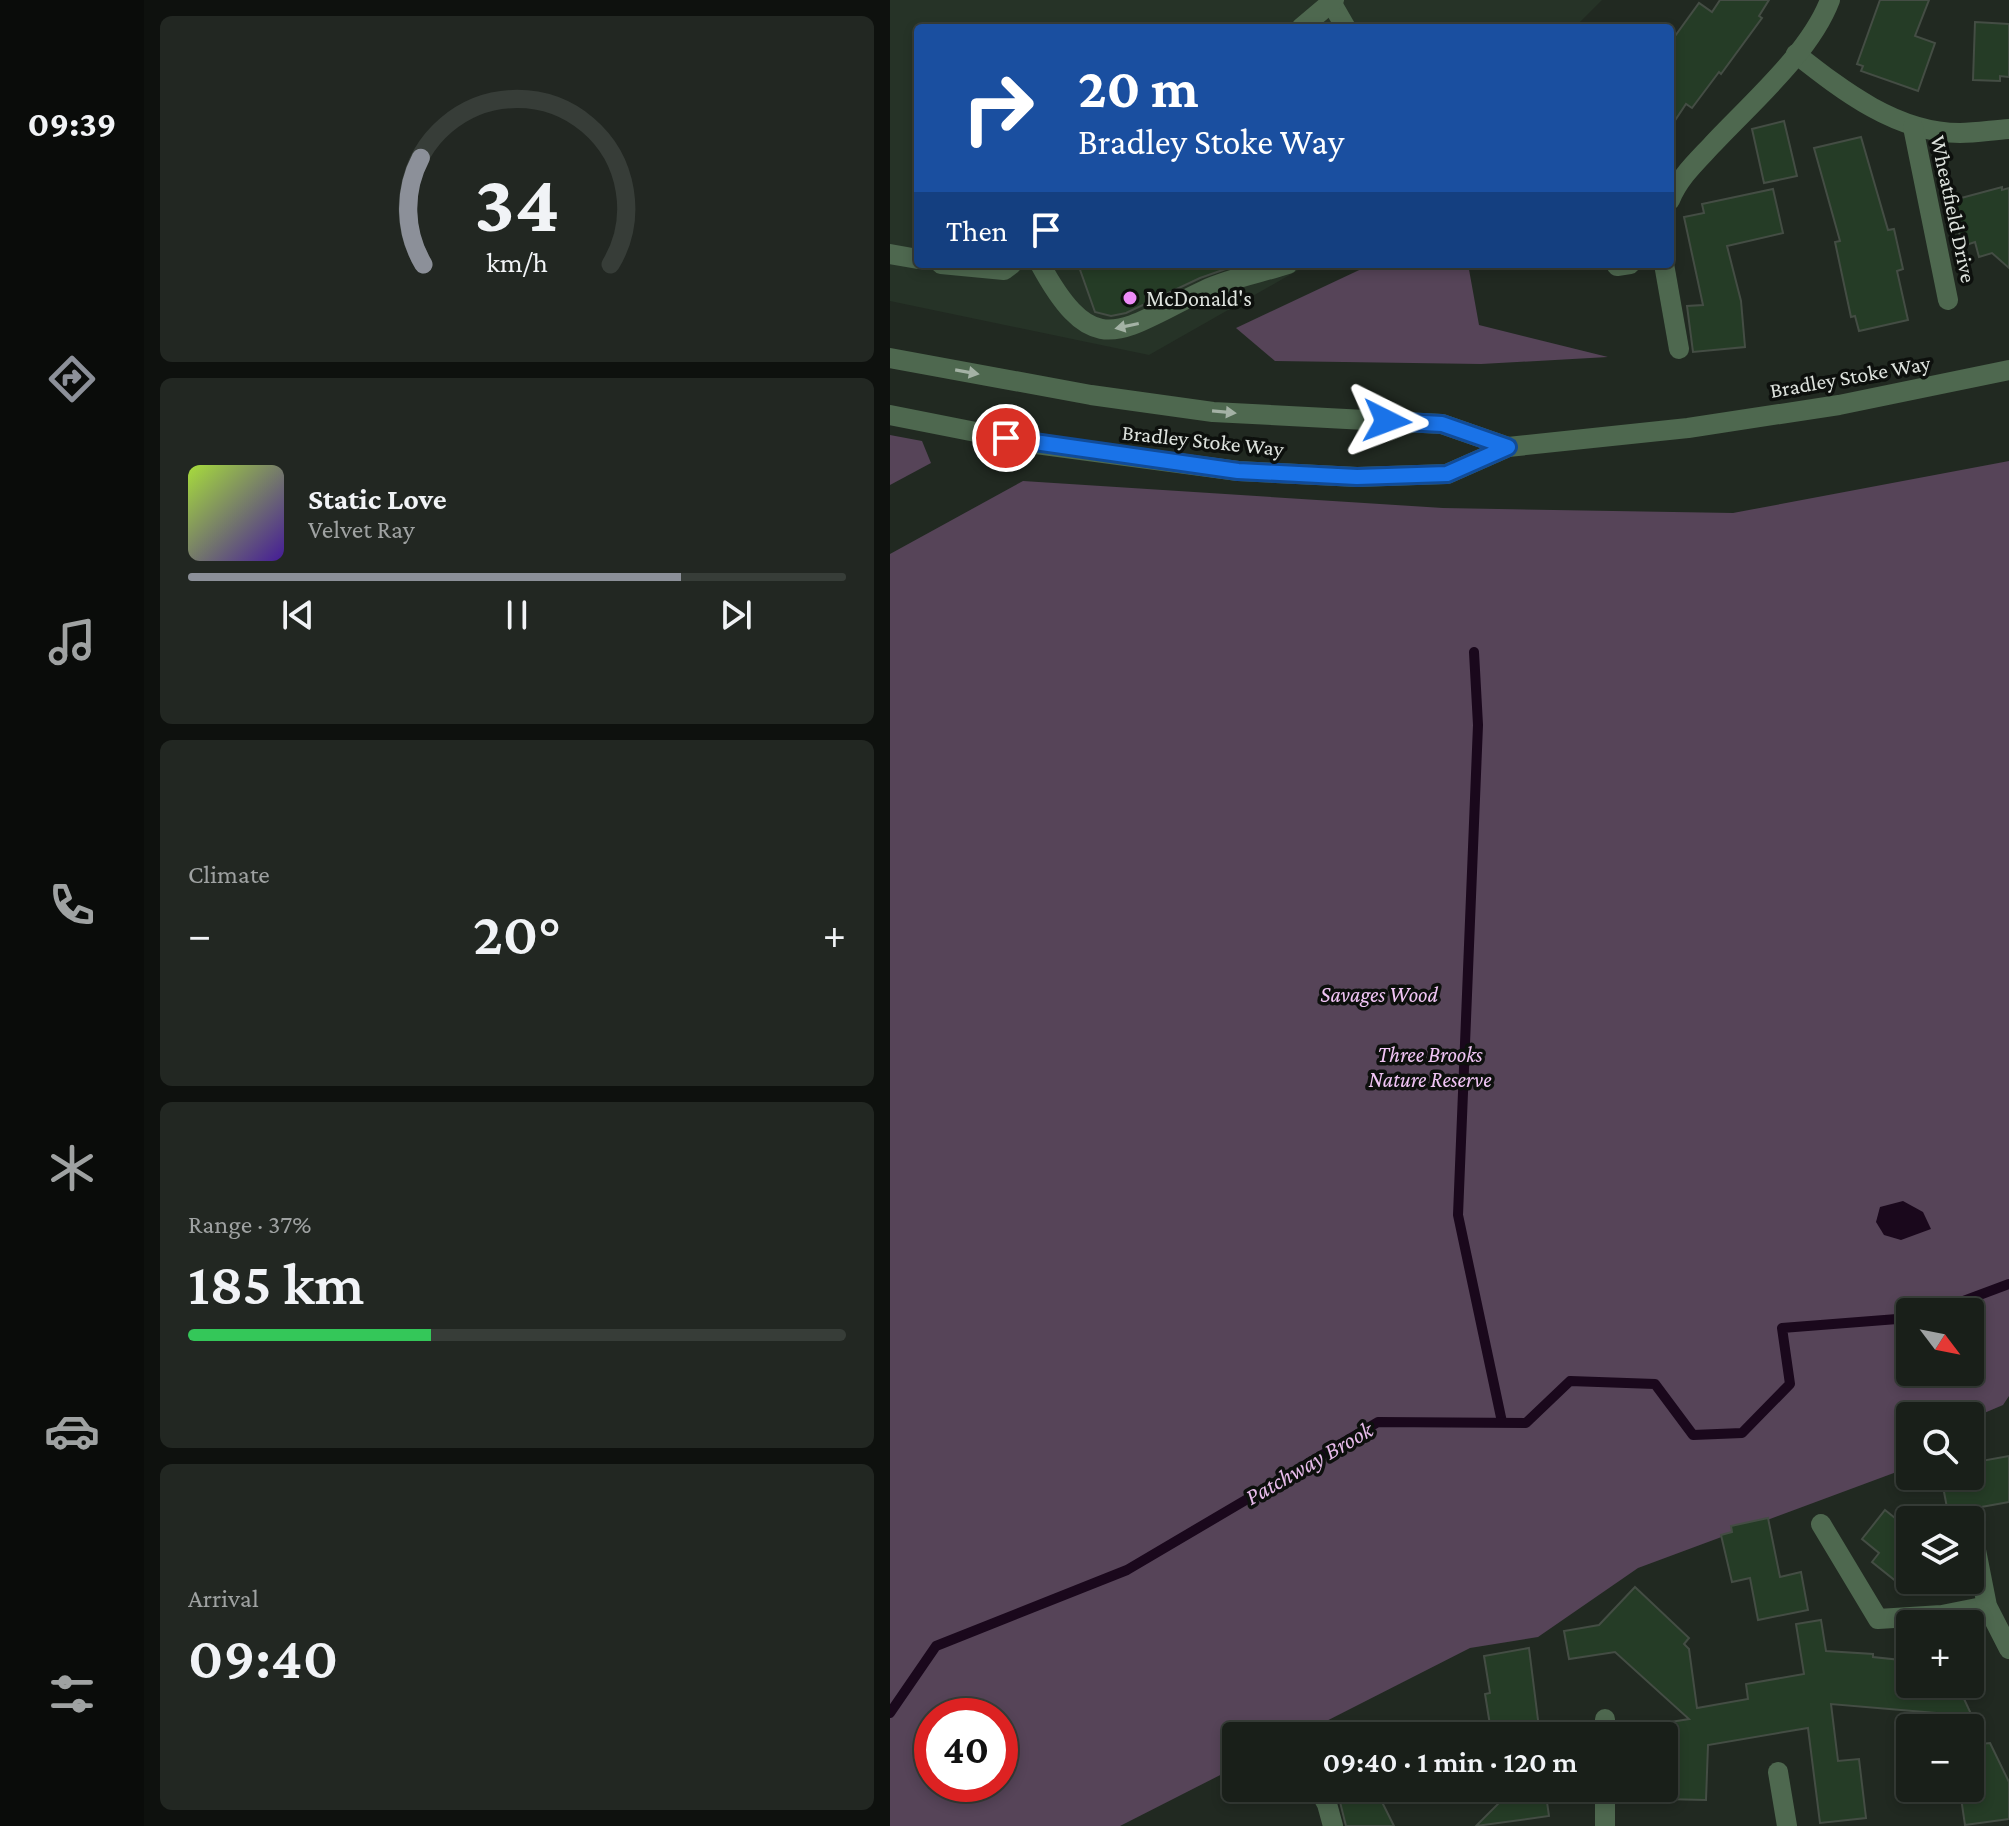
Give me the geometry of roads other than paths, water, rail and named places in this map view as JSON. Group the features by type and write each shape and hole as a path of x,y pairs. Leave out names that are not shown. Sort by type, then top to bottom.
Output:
{"street":[{"path":"1674,194 1688,171 1796,54 1824,15 1830,0"},
{"path":"1306,24 1332,1 1344,24"},
{"name":"Wheatfield Drive","path":"1796,54 1828,79 1890,117 1913,127 1958,133 2009,129"},
{"name":"Wheatfield Drive","path":"1913,127 1948,300"},
{"path":"890,254 914,258"},
{"path":"983,268 1007,268"},
{"path":"1042,268 1076,319 1100,329 1132,328 1208,289 1273,268"},
{"path":"1665,268 1679,349"},
{"name":"Bradley Stoke Way","path":"890,358 1091,395 1213,412 1442,424 1508,447"},
{"name":"Bradley Stoke Way","path":"890,415 1036,444 1253,472 1357,477 1447,474 1508,447 1688,428 1839,405 2009,370"},
{"path":"1821,1524 1878,1619 1942,1615 1987,1606"},
{"path":"1984,1591 1987,1606 2009,1649"},
{"path":"1778,1772 1787,1826"},
{"path":"1326,1802 1333,1826"},
{"path":"1605,1802 1605,1826"}],"waterway":[{"path":"1474,652 1478,725 1458,1215 1502,1422"},
{"name":"Patchway Brook","path":"1972,1298 2009,1284"},
{"name":"Patchway Brook","path":"890,1713 936,1646 1127,1570 1378,1422 1526,1423 1570,1381 1655,1384 1693,1435 1742,1433 1790,1384 1782,1328 1896,1319"}],"place":[{"name":"McDonald's","path":"1130,298"}],"park label":[{"name":"Savages Wood","path":"1379,994"},
{"name":"Three Brooks Nature Reserve","path":"1430,1066"}]}
